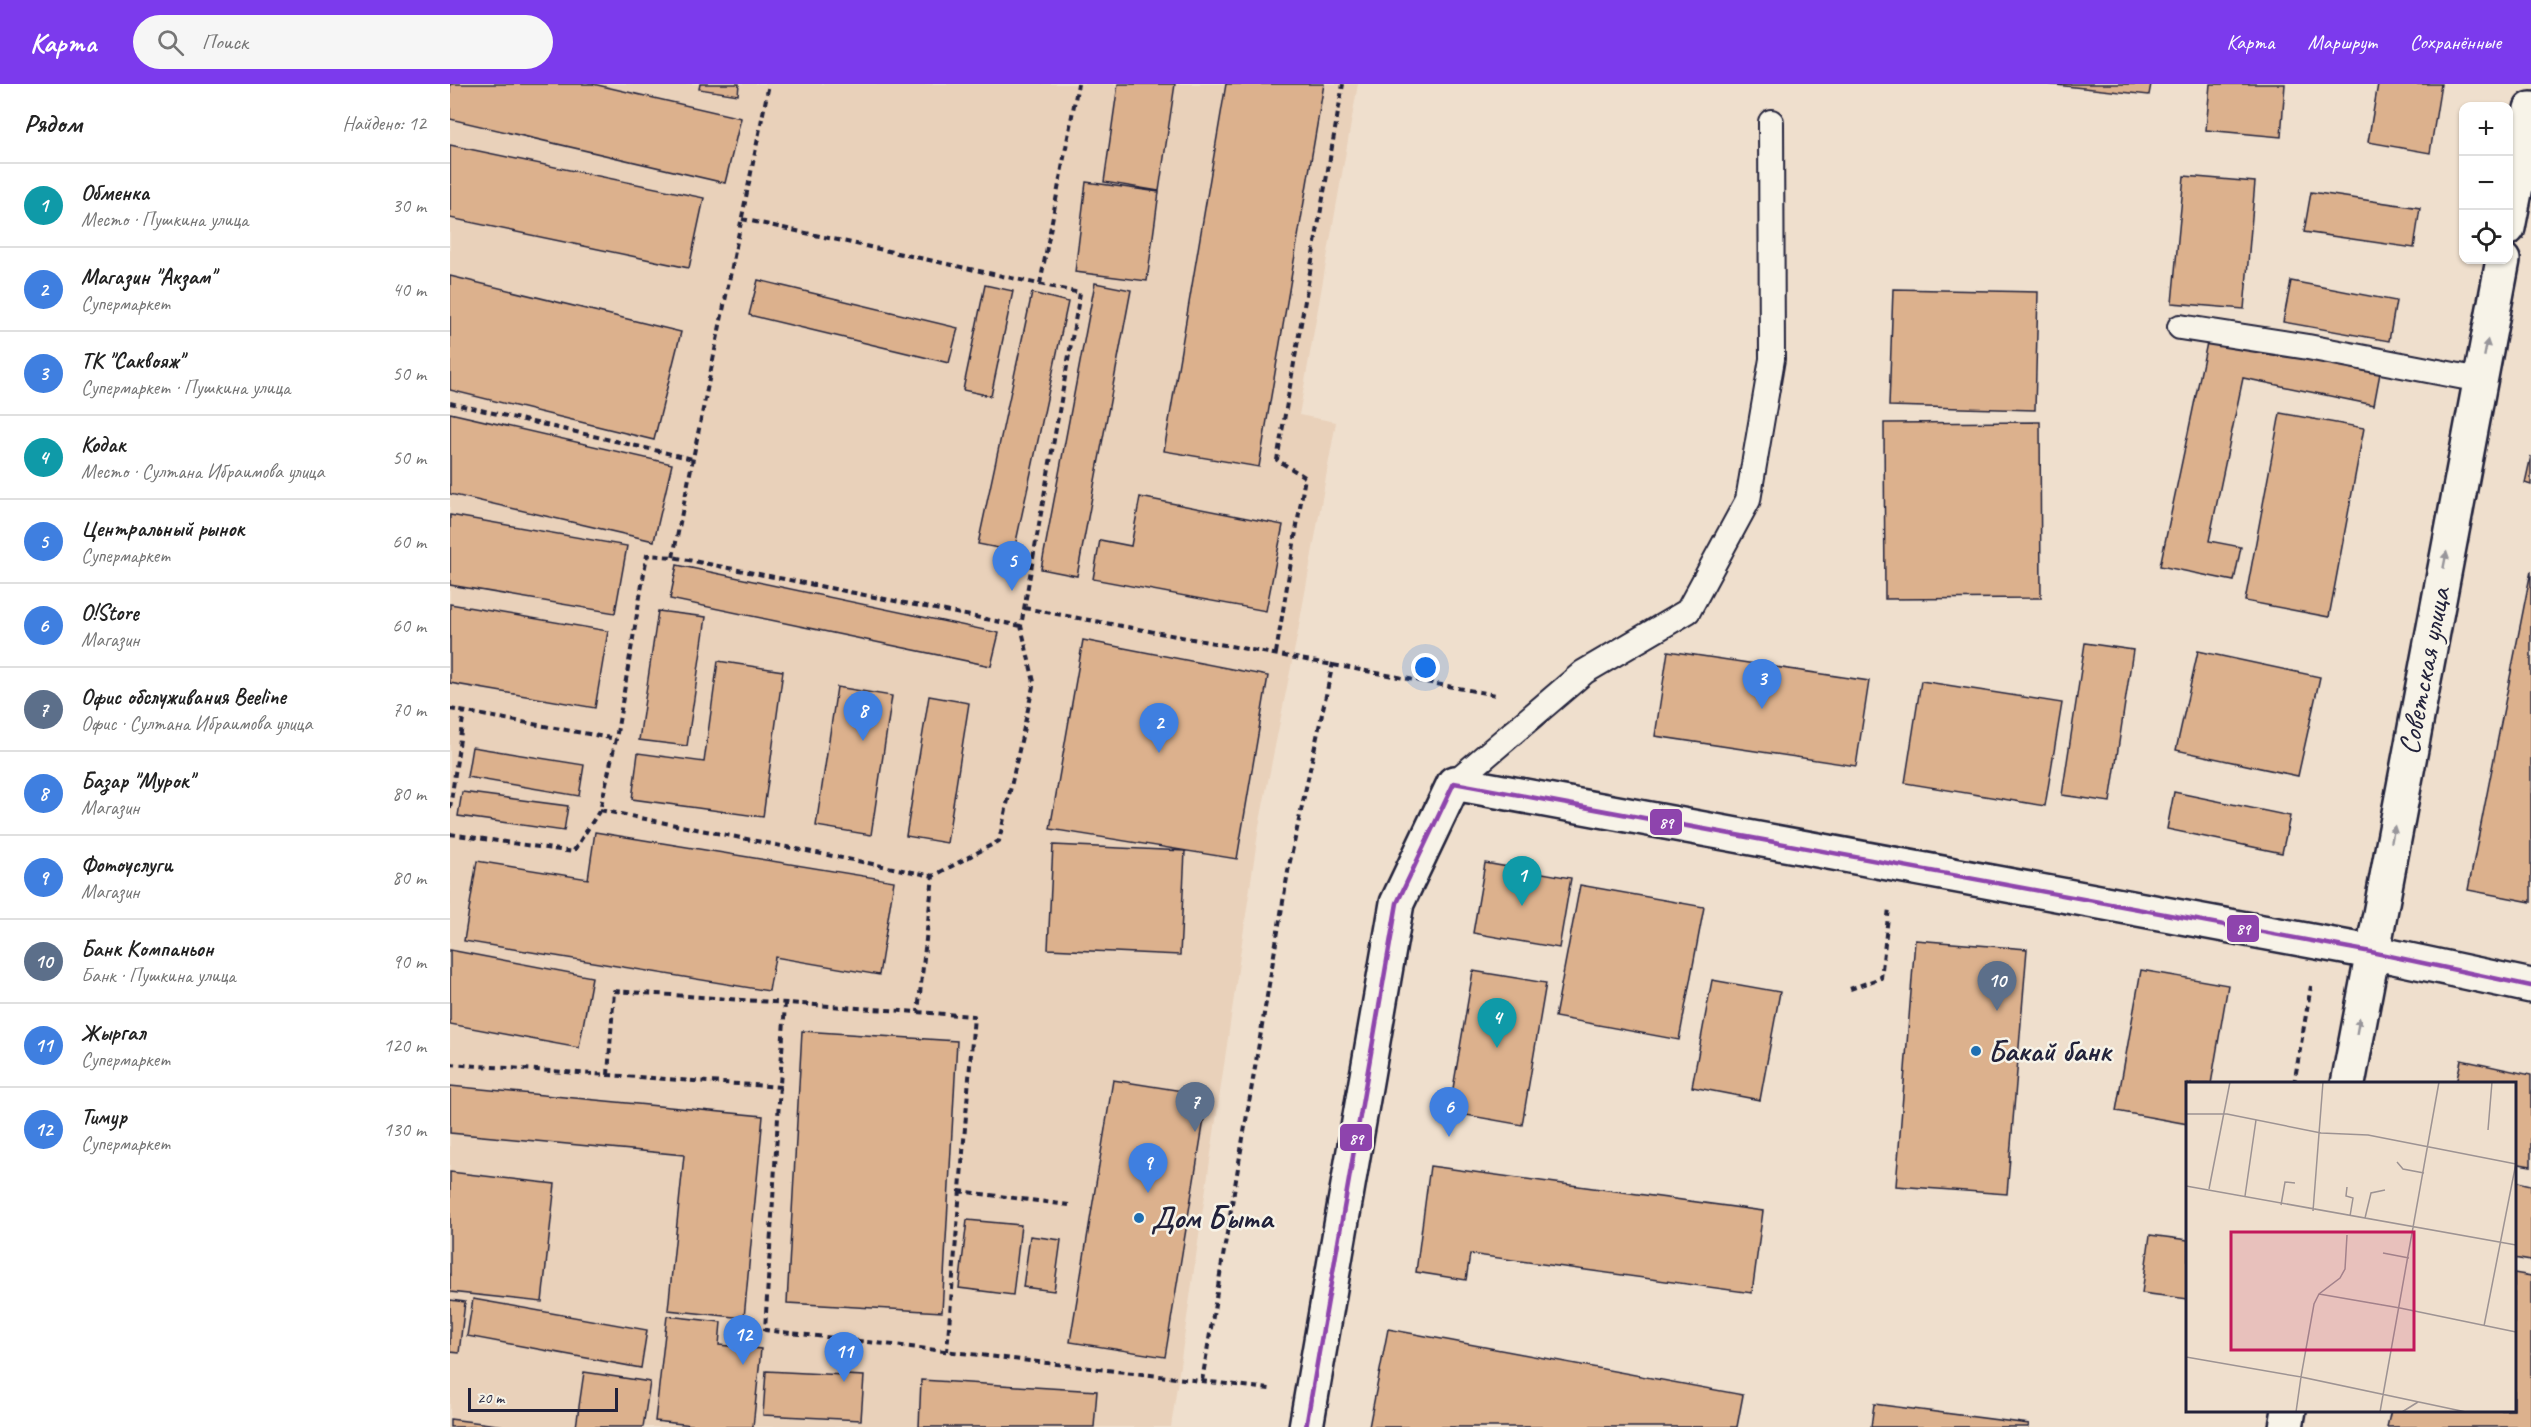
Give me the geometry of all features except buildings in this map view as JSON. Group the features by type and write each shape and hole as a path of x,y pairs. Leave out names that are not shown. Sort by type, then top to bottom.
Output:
{"street":[{"path":"2511,210 2531,109"},
{"name":"Советская улица","path":"2348,1082 2501,264"},
{"path":"1306,1427 1397,903 1454,783 2371,952 2531,986"},
{"path":"2286,1427 2289,1412"}],"lane":[{"path":"1454,783 1584,672 1688,611 1748,500 1772,359 1770,122"},
{"path":"2180,327 2308,347 2480,380"}],"path":[{"path":"673,557 770,84"},
{"path":"1040,284 1078,84"},
{"path":"1276,653 1305,477 1277,460 1343,84"},
{"path":"600,810 933,876 999,841 1034,682 1021,626 1080,293 742,219"},
{"path":"450,403 693,459"},
{"path":"450,834 573,852 600,810 616,739 647,555 673,557 1021,626"},
{"path":"1024,608 1504,696 1529,719"},
{"path":"1202,1381 1289,866 1333,663"},
{"path":"450,709 616,739"},
{"path":"450,808 452,777 464,711"},
{"path":"918,1012 933,876"},
{"path":"1850,989 1881,978 1890,901"},
{"path":"608,1075 614,991 974,1016 947,1351"},
{"path":"785,1003 765,1330 1312,1394"},
{"path":"450,1064 781,1087"},
{"path":"960,1191 1069,1205"}],"shaded area":[{"path":"450,84 1358,84 1299,415 1336,422 1296,642 1259,826 1171,1427 450,1427"}],"transit line":[{"name":"89","path":"1306,1427 1397,903 1454,783 2371,952 2531,986"}],"place":[{"name":"Центральный рынок","path":"1012,591"},
{"name":"ТК \"Саквояж\"","path":"1762,709"},
{"name":"Базар \"Мурок\"","path":"863,741"},
{"name":"Магазин \"Акзам\"","path":"1159,753"},
{"name":"Обменка","path":"1522,906"},
{"name":"Банк Компаньон","path":"1997,1011"},
{"name":"Кодак","path":"1497,1048"},
{"name":"Бакай банк","path":"1976,1051"},
{"name":"Офис обслуживания Beeline","path":"1195,1132"},
{"name":"O!Store","path":"1449,1137"},
{"name":"Фотоуслуги","path":"1148,1193"},
{"name":"Дом Быта","path":"1139,1218"},
{"name":"Тимур","path":"743,1365"},
{"name":"Жыргал","path":"844,1382"}]}
